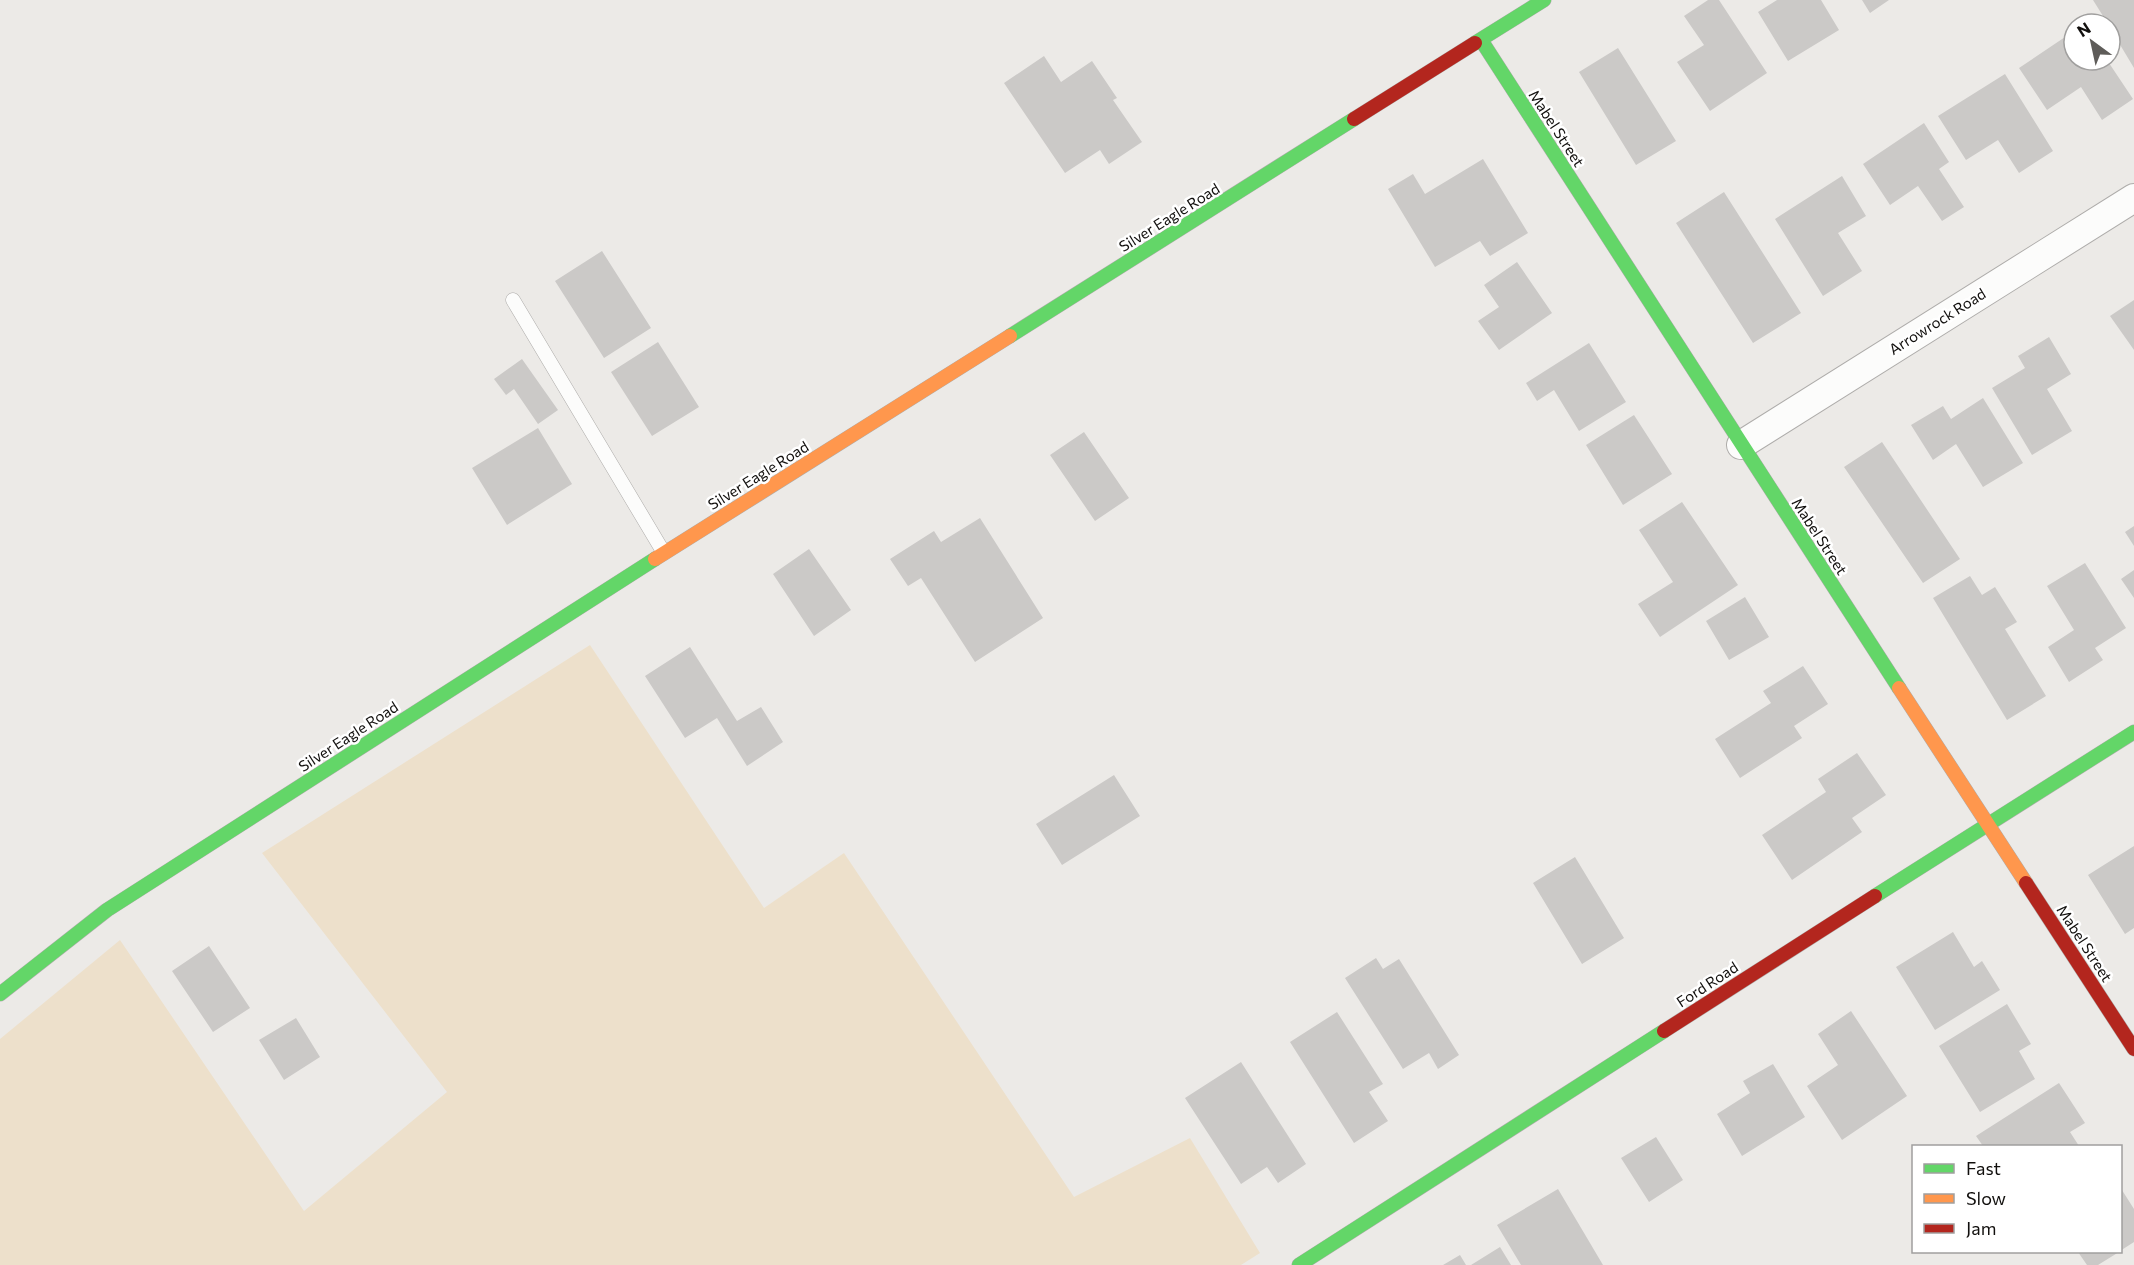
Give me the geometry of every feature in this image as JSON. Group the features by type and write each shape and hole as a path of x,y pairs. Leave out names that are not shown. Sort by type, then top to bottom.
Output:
{"street":[{"name":"Silver Eagle Road","path":"0,994 107,910 664,553 1544,0"},
{"name":"Mabel Street","path":"1481,40 2134,1049"},
{"name":"Arrowrock Road","path":"1741,445 2134,198"},
{"name":"Ford Road","path":"1299,1265 1988,823 2134,732"}],"lane":[{"path":"513,300 664,553"}],"shaded area":[{"path":"590,645 764,908 844,853 1074,1197 1190,1138 1260,1253 1241,1265 0,1265 0,1039 120,940 304,1211 447,1092 262,853"}],"building":[{"path":"1708,0 1719,0 1767,73 1710,111 1677,62 1704,45 1684,16"},
{"path":"1777,0 1821,0 1839,30 1788,61 1758,12"},
{"path":"1862,0 1889,0 1870,13"},
{"path":"2093,0 2134,0 2134,68 2122,48 2122,12 2100,12"},
{"path":"2062,39 2062,72 2115,72 2133,99 2102,120 2081,87 2047,110 2019,68"},
{"path":"1618,48 1676,141 1636,165 1579,72"},
{"path":"1044,56 1061,82 1092,61 1117,98 1113,100 1142,142 1109,164 1100,150 1065,173 1004,83"},
{"path":"2005,74 2053,151 2019,173 1998,140 1966,160 1938,116"},
{"path":"1924,123 1949,162 1939,169 1964,207 1942,221 1918,186 1890,205 1863,164"},
{"path":"1483,159 1528,233 1490,256 1480,241 1435,267 1388,189 1413,174 1425,194"},
{"path":"1842,176 1866,216 1838,233 1862,271 1823,296 1775,219"},
{"path":"1724,192 1801,313 1753,343 1676,223"},
{"path":"602,251 651,328 604,358 555,281"},
{"path":"1517,262 1552,313 1499,350 1478,321 1499,307 1484,285"},
{"path":"2134,300 2134,350 2110,316"},
{"path":"2049,337 2071,374 2047,389 2072,431 2032,455 1992,388 2025,368 2018,356"},
{"path":"658,342 699,407 652,436 611,372"},
{"path":"1589,343 1626,402 1579,431 1554,390 1537,401 1526,383"},
{"path":"522,359 558,410 538,424 514,389 506,395 494,379"},
{"path":"1983,398 2023,463 1983,487 1956,444 1933,460 1911,425 1943,406 1951,419"},
{"path":"1634,415 1672,474 1623,505 1586,445"},
{"path":"538,428 572,484 507,525 472,468"},
{"path":"1084,432 1129,498 1095,521 1050,455"},
{"path":"1882,442 1960,559 1923,583 1844,467"},
{"path":"1682,502 1738,585 1660,637 1638,604 1673,582 1639,530"},
{"path":"980,518 1043,618 975,662 921,578 908,586 890,559 934,531 941,542"},
{"path":"2134,526 2134,546 2125,532"},
{"path":"809,549 851,610 814,636 773,574"},
{"path":"2085,563 2126,628 2095,648 2103,660 2069,682 2048,647 2074,630 2047,586"},
{"path":"2134,570 2134,598 2121,579"},
{"path":"1970,576 1982,595 1995,587 2017,622 2005,629 2046,696 2007,720 1933,598"},
{"path":"1745,597 1769,637 1729,660 1706,621"},
{"path":"690,647 737,721 761,707 783,742 747,766 717,718 685,738 645,676"},
{"path":"1803,666 1828,704 1794,726 1802,738 1740,778 1715,739 1771,703 1763,691"},
{"path":"1857,753 1886,795 1852,818 1862,832 1792,880 1762,835 1826,792 1818,779"},
{"path":"1114,775 1140,816 1062,865 1036,824"},
{"path":"2134,846 2134,928 2125,934 2088,875"},
{"path":"1575,857 1624,938 1582,964 1533,883"},
{"path":"1953,932 1974,967 1982,961 2000,990 1935,1030 1896,967"},
{"path":"209,946 250,1008 213,1032 172,971"},
{"path":"1376,958 1383,969 1399,959 1459,1055 1438,1069 1429,1053 1403,1069 1345,978"},
{"path":"2007,1004 2031,1044 2019,1051 2035,1079 1980,1112 1939,1046"},
{"path":"1851,1011 1907,1096 1842,1140 1807,1086 1838,1065 1818,1034"},
{"path":"1337,1012 1383,1084 1369,1092 1388,1121 1354,1143 1290,1042"},
{"path":"296,1018 320,1057 284,1080 259,1040"},
{"path":"1241,1062 1306,1164 1278,1183 1267,1167 1241,1184 1185,1098"},
{"path":"1773,1064 1805,1117 1742,1156 1717,1114 1750,1093 1743,1081"},
{"path":"2059,1083 2085,1123 2070,1132 2078,1145 1982,1145 1976,1136"},
{"path":"1656,1137 1683,1180 1649,1202 1621,1158"},
{"path":"1558,1189 1603,1265 1521,1265 1497,1225"},
{"path":"2122,1190 2134,1209 2134,1242 2122,1250"},
{"path":"1500,1247 1511,1265 1471,1265"},
{"path":"2079,1253 2117,1253 2098,1265 2087,1265"},
{"path":"1460,1255 1466,1265 1443,1265"}],"traffic: fast":[{"path":"1475,43 1544,0"},
{"path":"1481,40 1899,688"},
{"path":"1010,336 1354,119"},
{"path":"0,994 107,910 655,559"},
{"path":"1875,896 2134,732"},
{"path":"1299,1265 1664,1031"}],"traffic: slow":[{"path":"655,559 1010,336"},
{"path":"1899,688 2026,883"}],"traffic: jam":[{"path":"1354,119 1475,43"},
{"path":"2026,883 2134,1049"},
{"path":"1664,1031 1875,896"}]}
